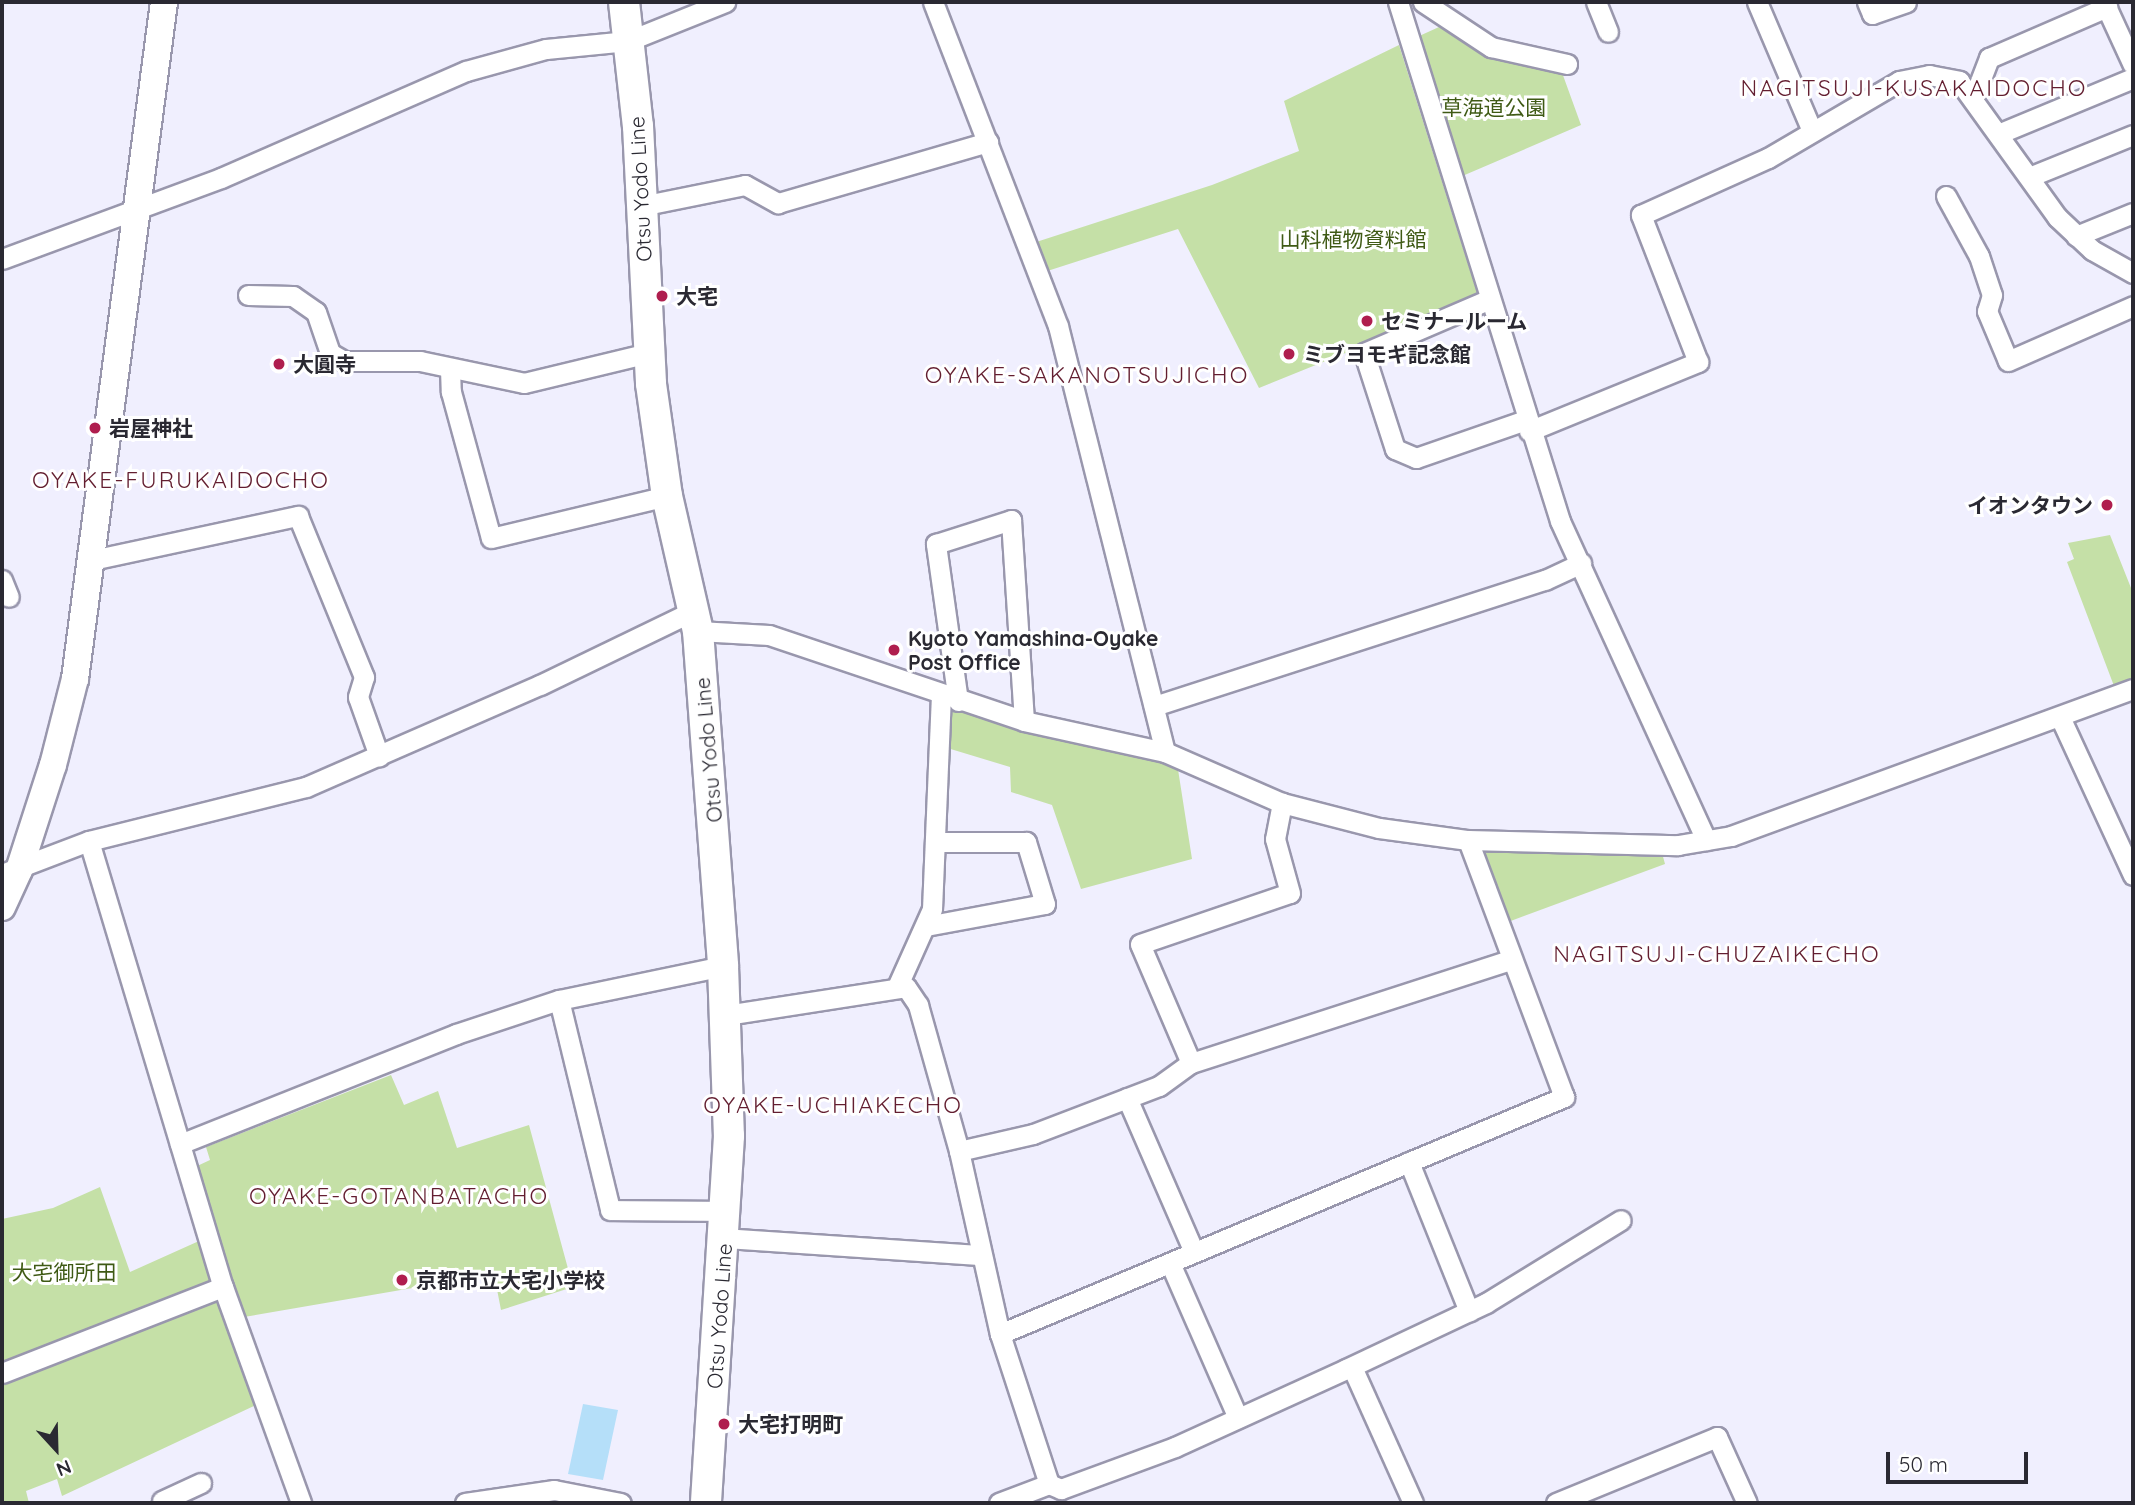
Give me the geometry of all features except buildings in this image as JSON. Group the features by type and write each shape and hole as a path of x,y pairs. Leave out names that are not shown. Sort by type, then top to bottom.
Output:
{"main road":[{"name":"Otsu Yodo Line","path":"624,2 642,206 648,353 667,496 695,621 726,1015 729,1136 706,1503"}],"street":[{"path":"2,907 10,872 75,679 164,2"},
{"path":"2,259 221,178 466,71 546,49 628,41 725,2"},
{"path":"933,2 1058,327 1165,752"},
{"path":"1398,2 1528,426 1560,521 1706,840"},
{"path":"1423,2 1491,47 1567,64"},
{"path":"1597,2 1608,32"},
{"path":"1756,2 1812,131"},
{"path":"1867,2 1872,14 1906,2"},
{"path":"1974,97 1989,58 2106,4 2133,65"},
{"path":"1490,299 1364,353 1395,449 1416,458 1528,426 1698,362 1641,215 1768,158 1899,81 1929,75 1959,81 1974,97 2029,177 2076,236 2133,273"},
{"path":"1998,134 2133,78"},
{"path":"2029,177 2133,135"},
{"path":"642,206 746,185 778,203 988,142"},
{"path":"1947,196 1979,256 1992,295 1987,311 2008,361 2133,306"},
{"path":"2076,236 2133,213"},
{"path":"248,295 293,296 316,312 330,353 344,361 420,361 524,383 648,353"},
{"path":"450,369 451,392 491,538 667,496"},
{"path":"92,561 298,516 364,677 358,697 379,756"},
{"path":"897,987 932,909 935,842 949,699 936,544 1011,520 1024,721"},
{"path":"1154,706 1545,580 1581,562"},
{"path":"10,872 89,841 236,807 306,787 695,621 769,635 949,699 1024,721 1165,752 1282,803 1379,828 1468,840 1678,845 1731,836 2133,689"},
{"path":"2060,716 2133,875"},
{"path":"1191,1063 1140,944 1290,893 1275,839 1282,803"},
{"path":"1000,1334 1564,1097 1510,960 1468,840"},
{"path":"89,841 223,1287 298,1502"},
{"path":"926,926 1045,904 1026,842 935,842"},
{"path":"959,1152 1033,1134 1159,1087 1191,1063 1510,960"},
{"path":"180,1144 456,1034 559,1000 723,965"},
{"path":"726,1015 906,987 918,1005 959,1152 980,1255 1000,1334 1059,1492"},
{"path":"559,1000 610,1210 980,1255"},
{"path":"1127,1098 1195,1252"},
{"path":"1409,1162 1469,1311"},
{"path":"999,1503 1059,1492 1238,1418 1352,1367 1469,1311 1621,1220"},
{"path":"1170,1263 1238,1418"},
{"path":"2,1373 223,1287"},
{"path":"1352,1367 1413,1503"},
{"path":"1556,1503 1717,1437 1747,1503"},
{"path":"161,1502 201,1483"},
{"path":"465,1503 554,1490 621,1503"}],"green space":[{"name":"草海道公園","path":"1439,27 1488,53 1560,67 1581,125 1460,177 1417,37"},
{"name":"山科植物資料館","path":"1399,45 1479,299 1259,388 1178,229 1038,274 1027,245 1212,185 1299,151 1284,101"},
{"path":"2110,535 2133,593 2133,679 2114,686 2067,562 2074,559 2068,543"},
{"path":"953,706 1177,763 1192,859 1081,889 1052,805 1011,792 1010,767 944,747 944,712"},
{"path":"1484,850 1662,853 1665,864 1508,922 1483,857"},
{"path":"391,1075 404,1105 438,1091 457,1148 529,1125 573,1287 501,1310 494,1274 244,1317 195,1167 210,1160 206,1147"},
{"name":"大宅御所田","path":"100,1187 130,1272 199,1241 213,1276 203,1289 2,1364 2,1219 53,1208"},
{"name":"大宅御所田","path":"212,1299 219,1303 258,1404 62,1496 57,1479 26,1491 29,1503 2,1503 2,1380"}],"water":[{"path":"583,1404 618,1410 603,1480 568,1474"}],"place":[{"name":"大宅","path":"662,296"},
{"name":"セミナールーム","path":"1367,321"},
{"name":"ミブヨモギ記念館","path":"1289,354"},
{"name":"大圓寺","path":"279,364"},
{"name":"岩屋神社","path":"95,428"},
{"name":"イオンタウン","path":"2107,505"},
{"name":"Kyoto Yamashina-Oyake Post Office","path":"894,650"},
{"name":"京都市立大宅小学校","path":"402,1280"},
{"name":"大宅打明町","path":"724,1424"}],"district":[{"name":"NAGITSUJI-KUSAKAIDOCHO","path":"1914,88"},
{"name":"OYAKE-SAKANOTSUJICHO","path":"1087,375"},
{"name":"OYAKE-FURUKAIDOCHO","path":"181,480"},
{"name":"NAGITSUJI-CHUZAIKECHO","path":"1717,954"},
{"name":"OYAKE-UCHIAKECHO","path":"833,1105"},
{"name":"OYAKE-GOTANBATACHO","path":"399,1196"}]}
